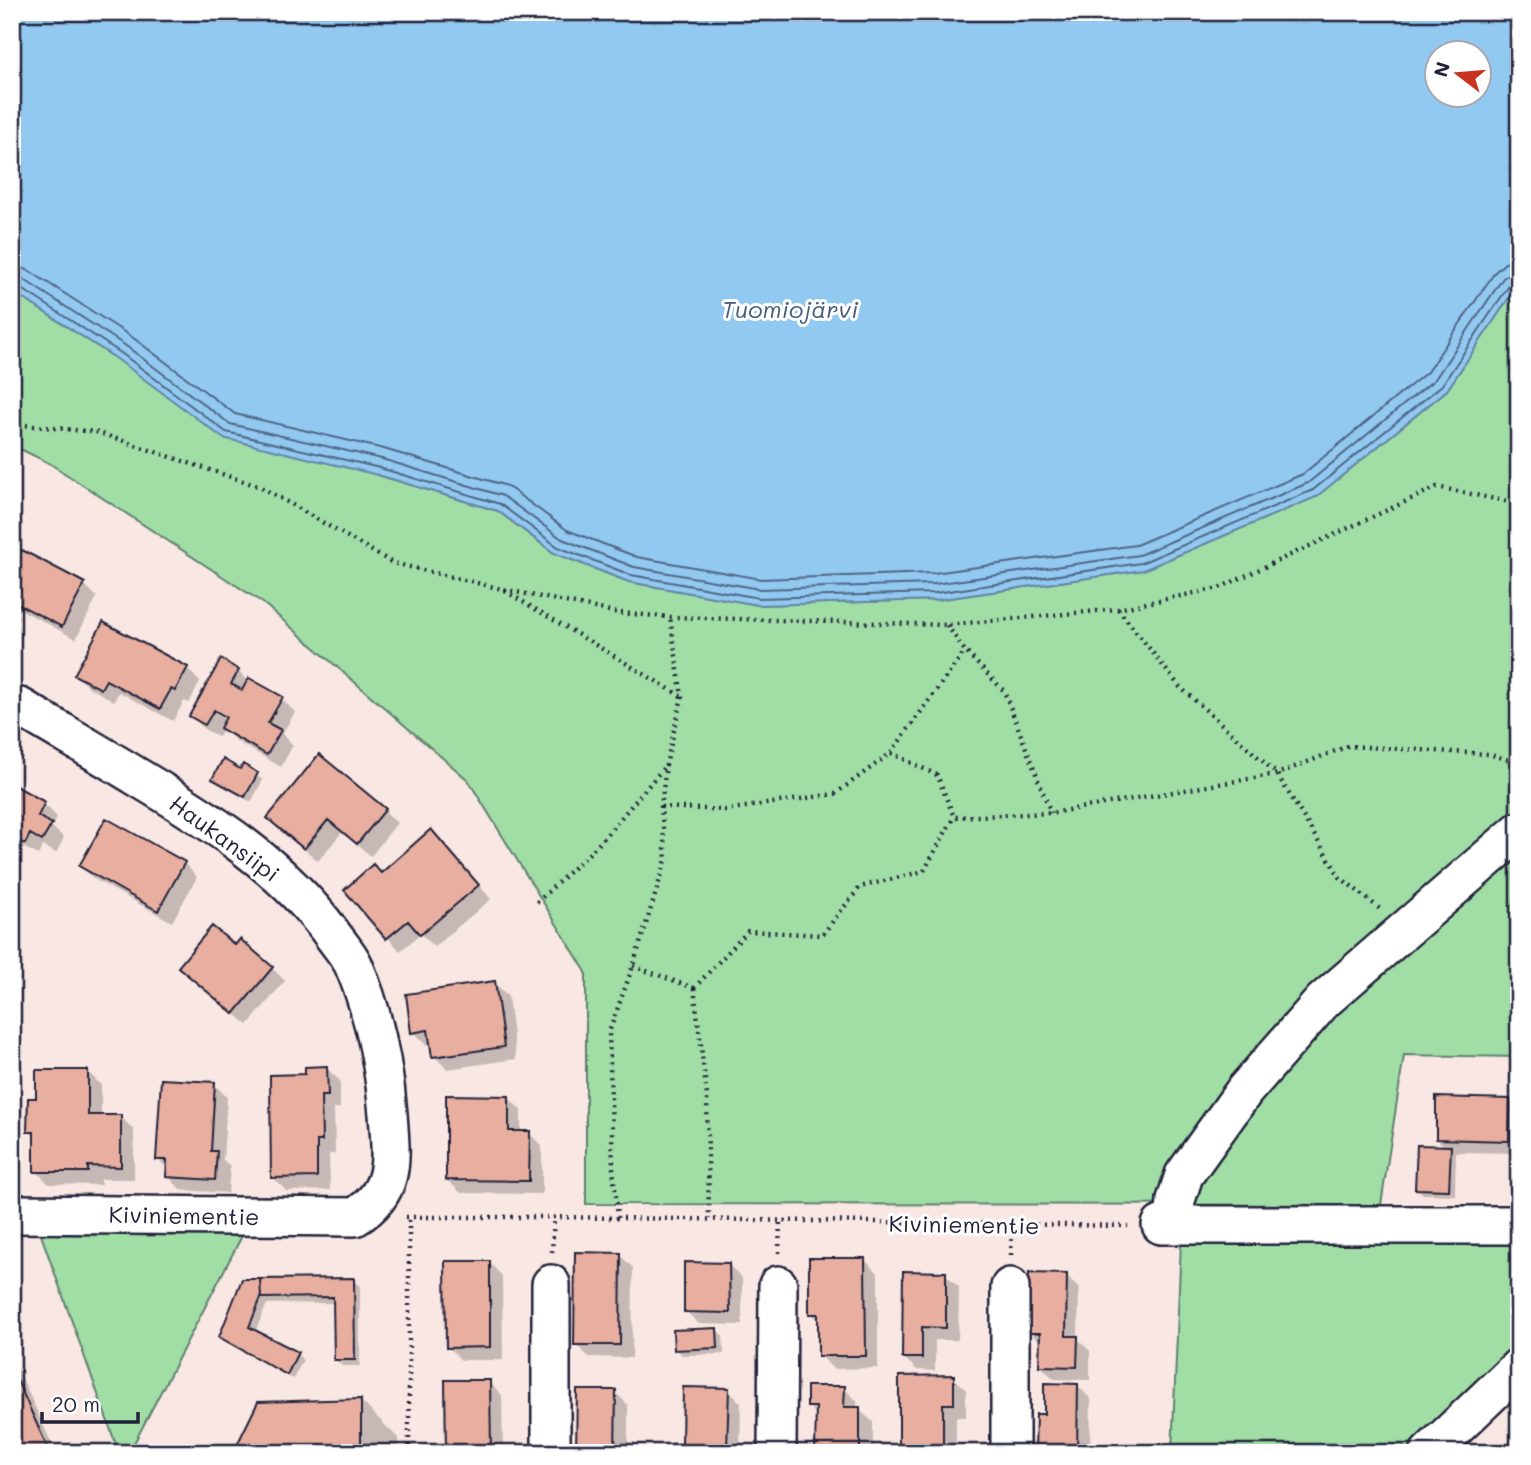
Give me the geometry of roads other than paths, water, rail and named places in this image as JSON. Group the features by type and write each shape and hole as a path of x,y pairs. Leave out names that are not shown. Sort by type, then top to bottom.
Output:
{"street":[{"name":"Haukansiipi","path":"20,707 193,810 238,841 314,909 353,962 374,1029 386,1099 391,1156 388,1177 379,1198 355,1217"},
{"path":"1519,831 1323,1002 1245,1090 1184,1175 1168,1225 1519,1225"},
{"name":"Kiviniementie","path":"12,1213 355,1217"},
{"path":"551,1284 551,1453"},
{"path":"777,1453 778,1285"},
{"path":"1010,1287 1010,1453"},
{"path":"1429,1453 1519,1367"}],"water":[{"name":"Tuomiojärvi","path":"12,12 1519,12 1519,283 1447,390 1316,497 1143,570 936,600 758,605 629,582 554,553 498,511 378,475 223,438 117,359 12,291"}]}
